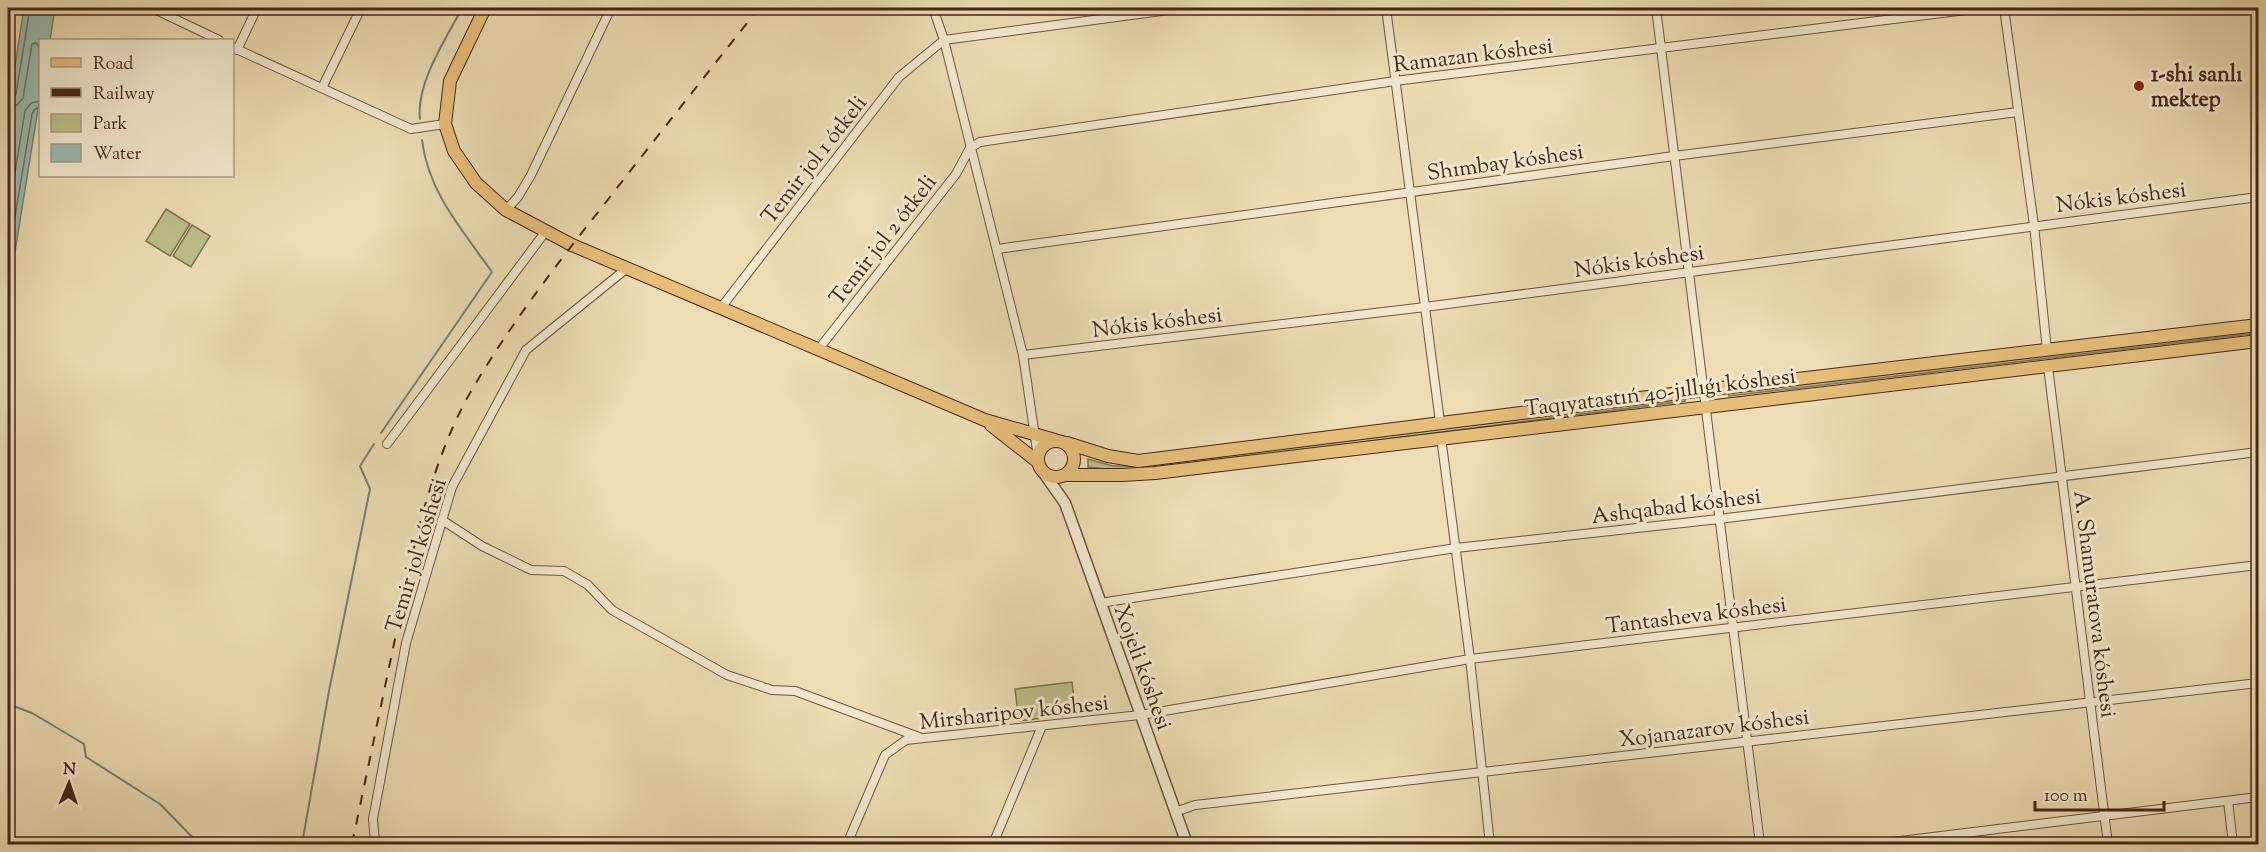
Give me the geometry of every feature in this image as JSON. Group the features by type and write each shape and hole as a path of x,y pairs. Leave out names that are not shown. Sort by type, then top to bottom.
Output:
{"main road":[{"path":"485,8 450,81 445,124 454,151 476,183 507,210 572,245 626,269 986,420 1054,477 1066,475 1071,471 1075,459 1074,453 1061,442 1042,448 1040,464"},
{"name":"Taqıyatastıń 40-jıllıǵı kóshesi","path":"986,420 1108,456 1138,461 1440,422 2259,325"},
{"name":"Taqıyatastıń 40-jıllıǵı kóshesi","path":"1066,475 1155,473 2259,341"}],"street":[{"path":"152,8 217,39"},
{"path":"256,8 235,49 411,129 445,124"},
{"path":"322,88 361,8"},
{"path":"507,210 531,175 611,8"},
{"path":"933,8 944,40 1023,355 1040,464 1065,503"},
{"path":"944,40 1184,8"},
{"path":"1386,8 1440,422"},
{"path":"1656,8 1760,844"},
{"name":"Ramazan kóshesi","path":"970,148 980,142 1395,81 1982,8"},
{"path":"2004,8 2034,225 2047,350"},
{"name":"Temir jol 1 ótkeli","path":"720,309 899,77 944,40"},
{"name":"Shımbay kóshesi","path":"997,249 1674,156 2018,112"},
{"name":"Temir jol 2 ótkeli","path":"818,350 956,174 970,148"},
{"name":"Nókis kóshesi","path":"1023,355 1425,307 2259,197"},
{"path":"387,444 546,231"},
{"name":"Temir jol kóshesi","path":"375,841 373,819 406,643 452,487 526,350 626,269"},
{"name":"A. Shamuratova kóshesi","path":"2048,367 2108,844"},
{"path":"1442,437 1470,659 1490,844"},
{"name":"Ashqabad kóshesi","path":"1100,603 1456,548 1719,519 2259,452"},
{"path":"1065,503 1063,490 1066,475"},
{"name":"Xojeli kóshesi","path":"1065,503 1187,844"},
{"path":"442,520 482,546 531,570 564,571 588,585 612,610 727,675 772,690 795,691 922,739"},
{"name":"Tantasheva kóshesi","path":"1140,715 1470,659 2259,565"},
{"name":"Xojanazarov kóshesi","path":"1175,812 1195,805 2259,683"},
{"name":"Mirsharipov kóshesi","path":"847,844 885,755 906,740 1140,715"},
{"path":"993,844 1042,726"},
{"path":"1876,844 2259,797"},
{"path":"2228,801 2233,844"}],"green space":[{"path":"166,209 190,224 170,256 146,241"},
{"path":"192,225 210,236 191,267 173,256"},
{"path":"2258,330 2258,333 1729,396 1728,393"},
{"path":"1684,398 1685,401 1137,471 1088,467 1088,459 1113,466 1137,466"},
{"path":"1072,682 1076,714 1019,721 1015,689"}],"water":[{"path":"24,8 55,8 50,39 39,39 39,103 8,295 8,111"}],"waterway":[{"path":"420,119 420,105 427,76 462,8"},
{"path":"381,433 492,272 439,194 431,177 422,140"},
{"path":"302,844 329,691 370,489 360,466 374,444"},
{"path":"8,704 32,713 84,744 86,757 160,804 199,844"}],"railway":[{"path":"352,844 417,534 439,462 461,410 485,367 536,293 759,8"}],"place":[{"name":"1-shi sanlı mektep","path":"2139,86"}]}
